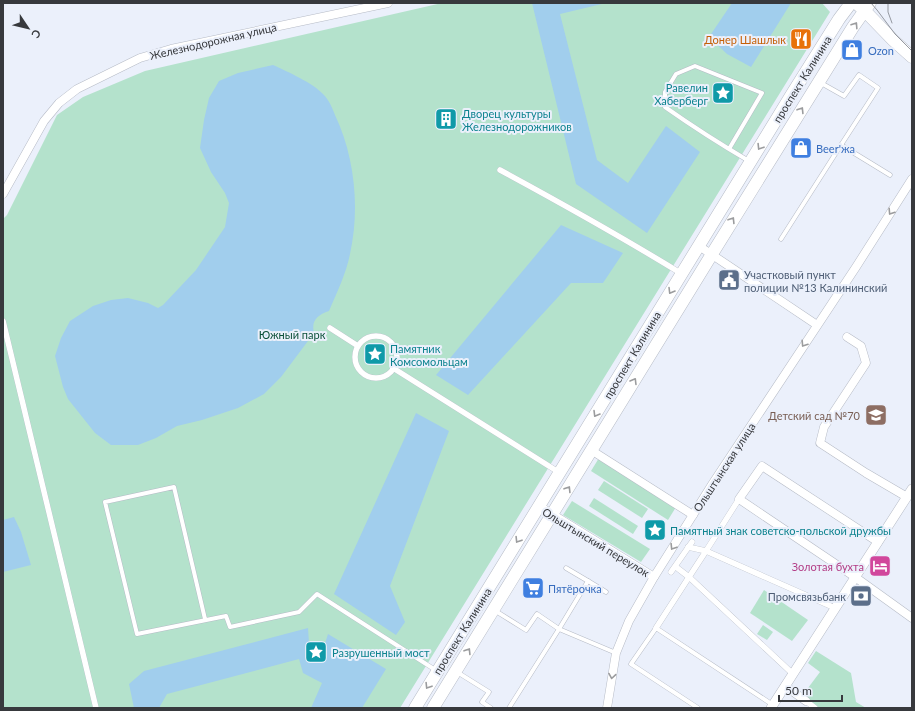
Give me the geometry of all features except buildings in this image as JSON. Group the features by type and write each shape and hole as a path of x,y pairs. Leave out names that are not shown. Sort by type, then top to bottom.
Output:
{"main road":[{"name":"проспект Калинина","path":"415,708 839,19 851,3"},
{"name":"проспект Калинина","path":"433,708 819,81 863,5"},
{"path":"863,5 893,40 912,57"}],"street":[{"name":"Железнодорожная улица","path":"3,194 44,121 59,103 84,86 140,58 171,49 388,3"},
{"path":"500,170 648,253 682,274"},
{"name":"Ольштынская улица","path":"607,708 616,653 630,621 654,577 856,267 907,183"},
{"path":"699,246 817,325"},
{"path":"3,321 96,708"},
{"path":"330,328 358,346"},
{"path":"377,336 387,339 396,352 393,368 389,372 378,377 372,377 362,372 358,368 355,357 358,346 366,338 377,336"},
{"path":"772,707 910,493 866,473 820,443 824,427 866,362 861,346 847,337"},
{"path":"393,368 560,473"},
{"path":"591,450 693,515"},
{"path":"656,628 762,466 878,542"},
{"path":"739,500 855,577 912,618"},
{"name":"Ольштынский переулок","path":"539,506 654,577"},
{"path":"672,572 690,544 835,608"},
{"path":"676,567 689,577 793,674"},
{"path":"785,686 815,708"}],"lane":[{"path":"728,149 762,93 695,66 676,74 665,92 665,107 699,131 728,149 751,162"},
{"path":"781,239 878,88 859,75 844,96 819,81"},
{"path":"841,145 890,175"},
{"path":"205,619 174,487 105,502 137,634 205,619 226,616 230,627 299,612 317,594 437,671"},
{"path":"566,568 606,592"},
{"path":"509,708 560,629 588,581"},
{"path":"493,610 526,630 537,614 560,629 616,653"},
{"path":"698,708 631,664 656,628 772,707"},
{"path":"456,671 489,692 482,702 491,708"}],"green space":[{"name":"Южный парк","path":"442,3 822,3 830,12 400,708 3,708 3,219 7,215 57,115 83,97 145,71"},
{"path":"599,458 676,507 668,520 591,471"},
{"path":"604,481 648,509 642,518 598,490"},
{"path":"594,498 638,526 633,534 589,506"},
{"path":"572,501 650,549 641,562 563,515"},
{"path":"764,590 808,620 792,641 750,613"},
{"path":"763,625 773,632 767,640 757,634"},
{"path":"816,651 851,673 856,702 866,708 819,708 802,696 820,672 808,663"}],"water":[{"path":"532,3 606,3 560,14 597,160 628,183 666,126 700,152 647,233 576,184"},
{"path":"732,3 791,3 751,67 727,54 709,37"},
{"path":"273,65 293,74 319,90 329,101 342,131 351,166 355,201 353,237 344,276 329,311 321,314 316,319 313,325 314,333 281,377 264,394 238,408 202,420 177,426 156,438 138,445 111,445 95,433 68,399 63,387 55,356 61,338 70,321 93,306 111,300 128,298 148,303 158,308 163,305 196,270 225,227 229,203 225,193 211,172 200,148 209,98 219,81 238,73"},
{"path":"561,225 623,253 603,283 571,283 468,395 436,375"},
{"path":"416,413 449,431 390,586 405,622 396,635 334,594"},
{"path":"14,517 21,532 31,565 3,572 3,520"},
{"path":"308,628 310,658 320,659 328,634 386,669 362,708 311,708 322,683 303,673 299,659 167,694 159,708 134,708 129,684 144,671"}],"tram line":[{"path":"871,3 895,34 912,51"},
{"path":"888,3 888,12 892,23"}],"place":[{"name":"Донер Шашлык","path":"801,39"},
{"name":"Ozon","path":"852,50"},
{"name":"Равелин Хаберберг","path":"723,93"},
{"name":"Дворец культуры Железнодорожников","path":"446,119"},
{"name":"Beer'жа","path":"801,148"},
{"name":"Участковый пункт полиции №13 Калининский","path":"729,280"},
{"name":"Памятник Комсомольцам","path":"375,354"},
{"name":"Детский сад №70","path":"876,415"},
{"name":"Памятный знак советско-польской дружбы","path":"655,530"},
{"name":"Золотая бухта","path":"880,566"},
{"name":"Пятёрочка","path":"533,588"},
{"name":"Промсвязьбанк","path":"861,596"},
{"name":"Разрушенный мост","path":"316,652"}]}
